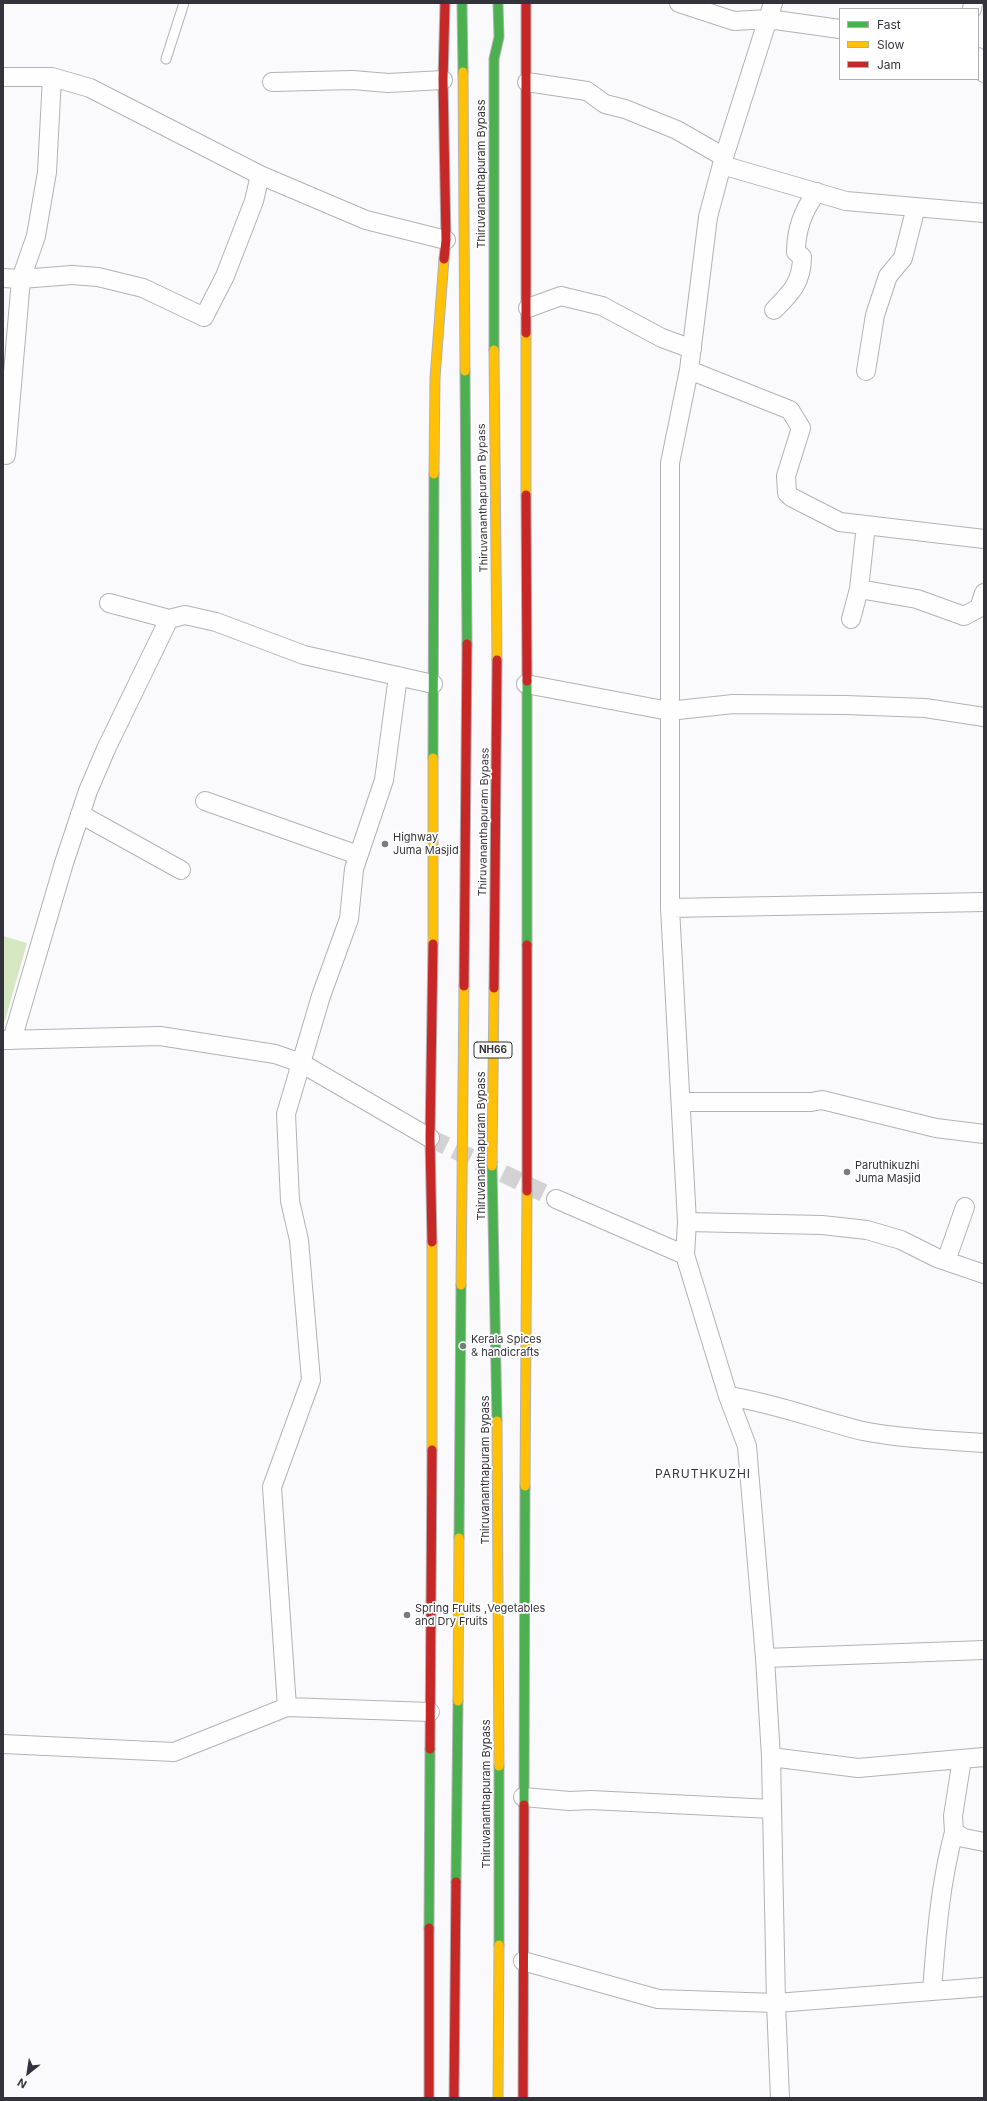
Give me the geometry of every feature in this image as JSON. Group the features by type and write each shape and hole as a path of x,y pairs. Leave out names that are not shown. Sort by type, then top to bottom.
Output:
{"main road":[{"path":"429,2098 433,1338 430,1138 434,848 433,684 435,378 446,240 443,80 445,3"},
{"name":"Thiruvananthapuram Bypass","path":"454,2098 467,684 462,3"},
{"name":"Thiruvananthapuram Bypass","path":"498,3 498,37 494,59 494,377 497,688 492,1169 497,1373 500,1858 498,2098"},
{"path":"523,2098 527,1082 526,684 528,82 526,3"}],"street":[{"path":"679,3 734,21 771,11 839,29"},
{"path":"771,11 723,161 708,217 690,370 670,463 669,711 670,908 687,1222 685,1255 728,1396 747,1446 765,1658 771,1757 776,2003 780,2098"},
{"path":"979,60 984,73"},
{"path":"3,77 52,77 90,88 260,175 366,220 446,240"},
{"path":"6,455 22,280 36,236 47,172 52,77"},
{"path":"272,82 353,80 388,83 443,80"},
{"path":"528,82 587,91 605,104 625,109 677,130 723,161 846,202 984,213"},
{"path":"3,278 22,280 72,274 98,277 143,288 204,317 225,276 254,201 260,175"},
{"path":"774,310 793,291 802,268 802,257 796,252 796,240 806,207 817,192"},
{"path":"866,371 875,315 888,276 903,258 916,207"},
{"path":"528,308 561,296 602,306 662,338 692,349"},
{"path":"690,370 790,410 801,428 786,476 787,493 791,497 840,522 984,539"},
{"path":"851,619 859,589 866,525"},
{"path":"859,589 917,599 964,616 979,608 984,592"},
{"path":"109,603 169,619 185,615 216,622 304,655 433,684"},
{"path":"169,619 106,749 80,814 7,1040 160,1036 275,1054 301,1063 430,1138"},
{"path":"287,1708 272,1487 311,1380 299,1240 290,1201 286,1114 321,996 349,919 354,869 384,780 398,676"},
{"path":"526,684 669,711 733,704 846,705 925,708 984,717"},
{"path":"205,801 358,856"},
{"path":"80,814 181,870"},
{"path":"670,908 984,902"},
{"path":"681,1102 811,1102 822,1100 936,1128 984,1134"},
{"path":"556,1199 685,1255"},
{"path":"946,1261 965,1207"},
{"path":"687,1222 822,1225 867,1230 901,1240 946,1261 984,1274"},
{"path":"728,1396 752,1400 865,1431 898,1437 984,1443"},
{"path":"765,1658 984,1650"},
{"path":"3,1744 174,1752 287,1708 430,1712"},
{"path":"771,1757 858,1768 984,1757"},
{"path":"932,1991 938,1925 946,1868 954,1832 953,1816 962,1759"},
{"path":"523,1797 570,1801 591,1800 772,1809"},
{"path":"954,1832 964,1838 984,1842"},
{"path":"523,1961 658,1999 776,2003 984,1987"}],"lane":[{"path":"166,59 184,3"}],"green space":[{"path":"3,936 27,943 5,1021 3,1022"}],"tunnel":[{"path":"430,1138 556,1199"}],"traffic: fast":[{"path":"462,3 463,72"},
{"path":"494,350 494,59 499,37 498,3"},
{"path":"465,371 467,644"},
{"path":"433,758 434,474"},
{"path":"527,681 527,945"},
{"path":"492,1166 497,1421"},
{"path":"459,1538 461,1285"},
{"path":"524,1805 525,1486"},
{"path":"456,1882 458,1701"},
{"path":"429,1928 430,1749"},
{"path":"499,1766 499,1945"}],"traffic: slow":[{"path":"463,72 465,371"},
{"path":"434,474 435,378 444,259"},
{"path":"526,333 526,495"},
{"path":"494,350 497,660"},
{"path":"433,758 433,944"},
{"path":"461,1285 464,986"},
{"path":"492,1166 494,988"},
{"path":"525,1486 527,1191"},
{"path":"432,1242 432,1450"},
{"path":"497,1421 499,1766"},
{"path":"458,1701 459,1538"},
{"path":"498,2098 499,1945"}],"traffic: jam":[{"path":"444,259 446,240 443,80 445,3"},
{"path":"526,3 526,333"},
{"path":"526,495 527,681"},
{"path":"464,986 467,644"},
{"path":"494,988 497,660"},
{"path":"432,1242 430,1138 433,944"},
{"path":"527,945 527,1191"},
{"path":"430,1749 432,1450"},
{"path":"523,2098 524,1805"},
{"path":"454,2098 456,1882"},
{"path":"429,1928 429,2098"}],"place":[{"name":"Highway Juma Masjid","path":"385,844"},
{"name":"Paruthikuzhi Juma Masjid","path":"847,1172"},
{"name":"Kerala Spices & handicrafts","path":"463,1346"},
{"name":"Spring Fruits ,Vegetables and Dry Fruits","path":"407,1615"}],"district":[{"name":"PARUTHKUZHI","path":"703,1474"}]}
